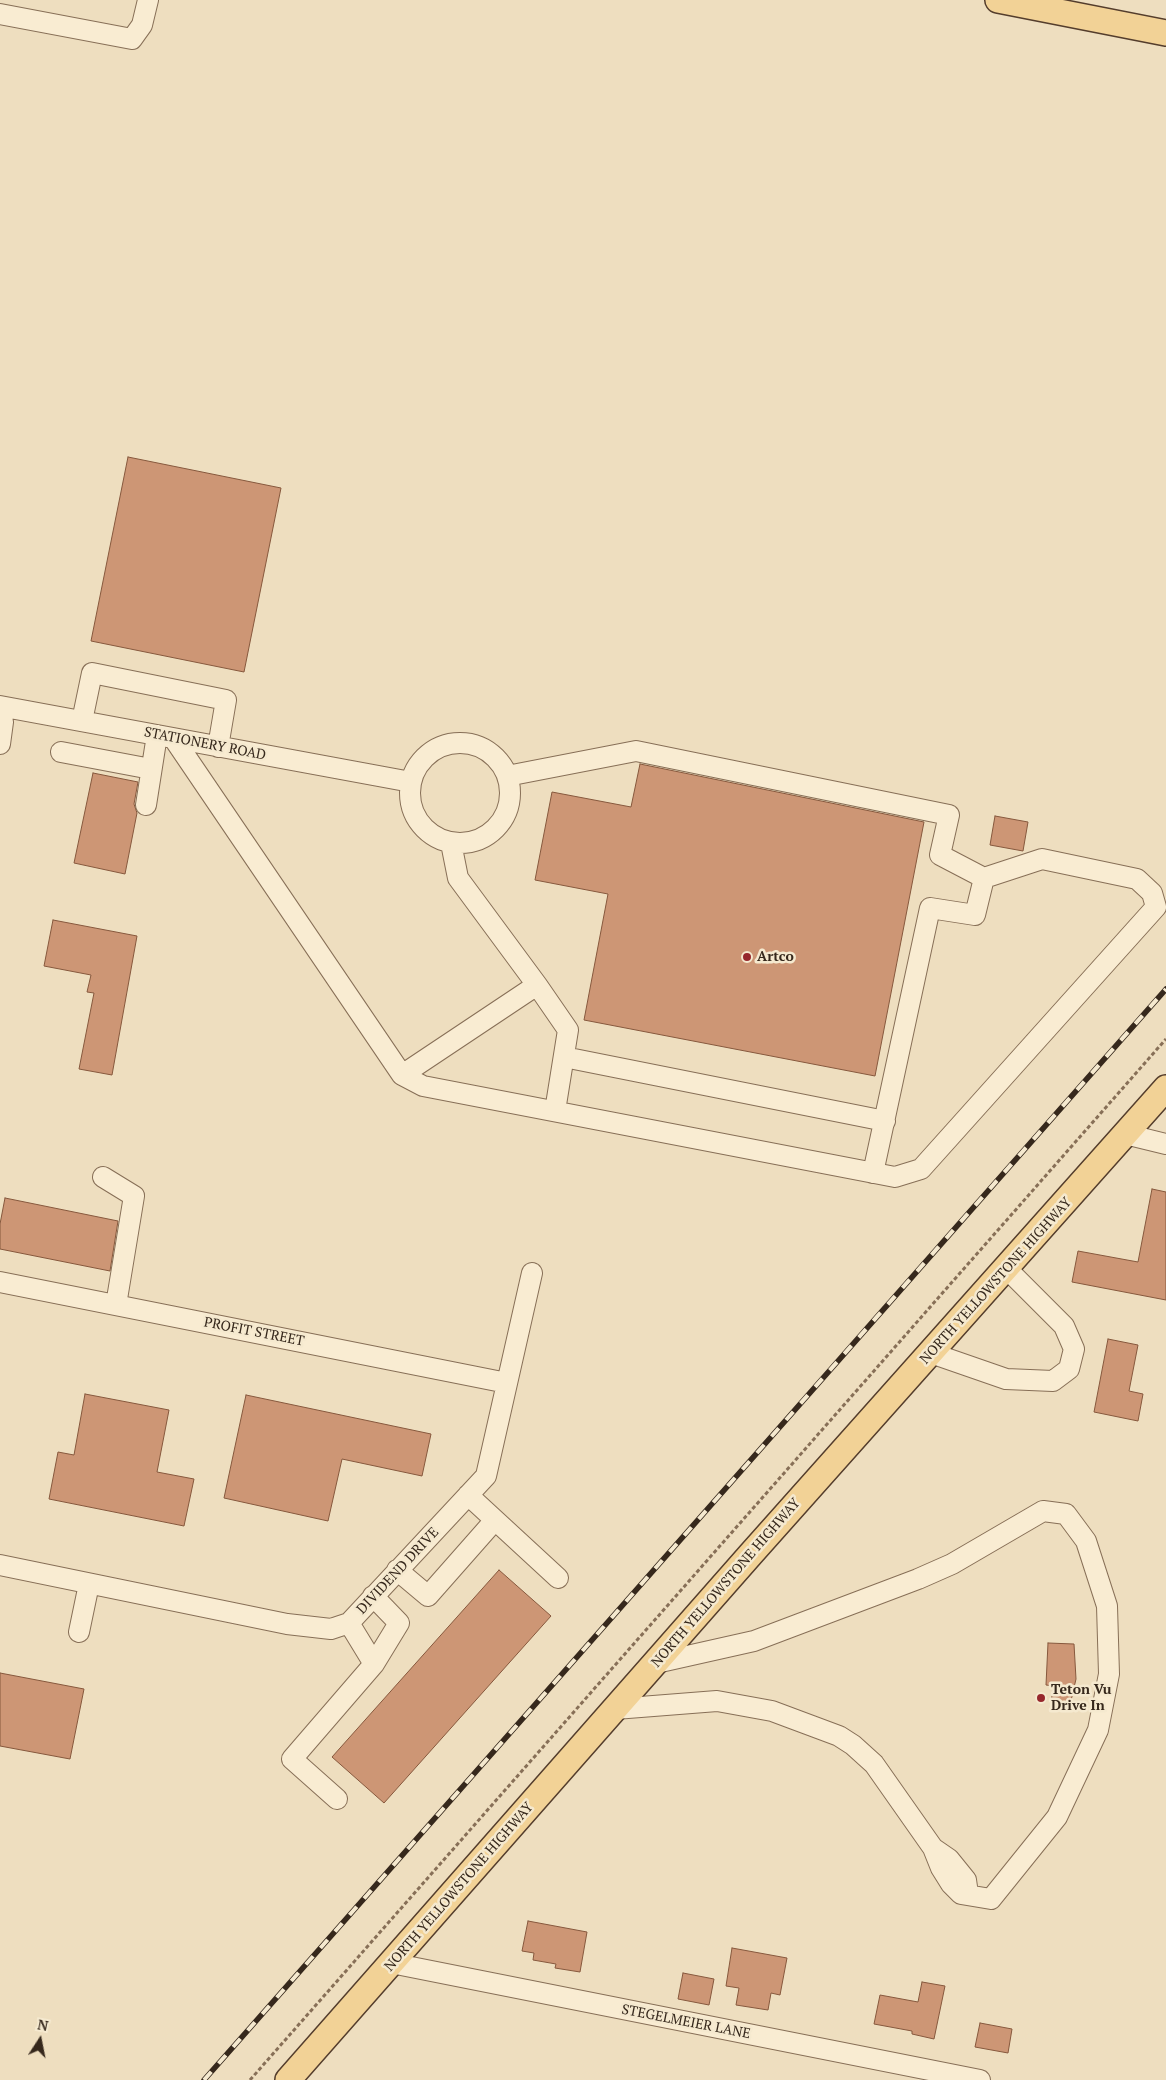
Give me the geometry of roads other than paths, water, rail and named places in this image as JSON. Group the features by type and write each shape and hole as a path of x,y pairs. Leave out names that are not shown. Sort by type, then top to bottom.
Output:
{"main road":[{"path":"998,0 1166,33"},
{"name":"NORTH YELLOWSTONE HIGHWAY","path":"288,2080 1166,1088"}],"street":[{"path":"0,14 132,39 142,25 148,0"},
{"path":"82,721 92,673 226,700 218,747"},
{"name":"STATIONERY ROAD","path":"0,706 410,782"},
{"path":"0,717 3,722 0,744"},
{"path":"146,805 151,769 165,737"},
{"path":"165,737 402,1075 424,1086 895,1177 921,1169 1156,907 1152,892 1138,879 1042,859 984,878 940,855 949,815 636,751 507,776"},
{"path":"460,742 477,746 492,754 504,767 510,783 510,800 506,816 496,829 483,838 468,843 451,843 436,838 423,828 414,814 410,799 410,782 417,766 428,754 444,745 460,742"},
{"path":"61,752 151,769"},
{"path":"451,843 458,878 568,1030 555,1111"},
{"path":"873,1173 930,908 975,916 984,878"},
{"path":"402,1075 537,985"},
{"path":"564,1057 885,1121"},
{"path":"1126,1134 1166,1144"},
{"path":"103,1177 134,1196 116,1305"},
{"path":"931,1353 1006,1379 1053,1381 1069,1369 1074,1349 1064,1326 1007,1269"},
{"name":"DIVIDEND DRIVE","path":"0,1565 287,1624 331,1629 349,1623 486,1476 532,1273"},
{"name":"PROFIT STREET","path":"0,1282 507,1383"},
{"path":"468,1495 558,1578"},
{"path":"615,1709 718,1701 772,1711 839,1736 853,1745 874,1764 933,1848 942,1868 961,1894 991,1899 1057,1818 1098,1730 1109,1674 1107,1606 1086,1541 1066,1514 1043,1511 952,1564 918,1579 754,1641 656,1663"},
{"path":"397,1570 428,1596 495,1520"},
{"path":"79,1632 89,1584"},
{"path":"338,1799 292,1759 374,1664 399,1623 373,1596"},
{"path":"349,1623 374,1664"},
{"name":"STEGELMEIER LANE","path":"391,1963 980,2080"}],"railway":[{"path":"204,2080 1166,989"}],"place":[{"name":"Artco","path":"747,957"},
{"name":"Teton Vu Drive In","path":"1041,1698"}]}
